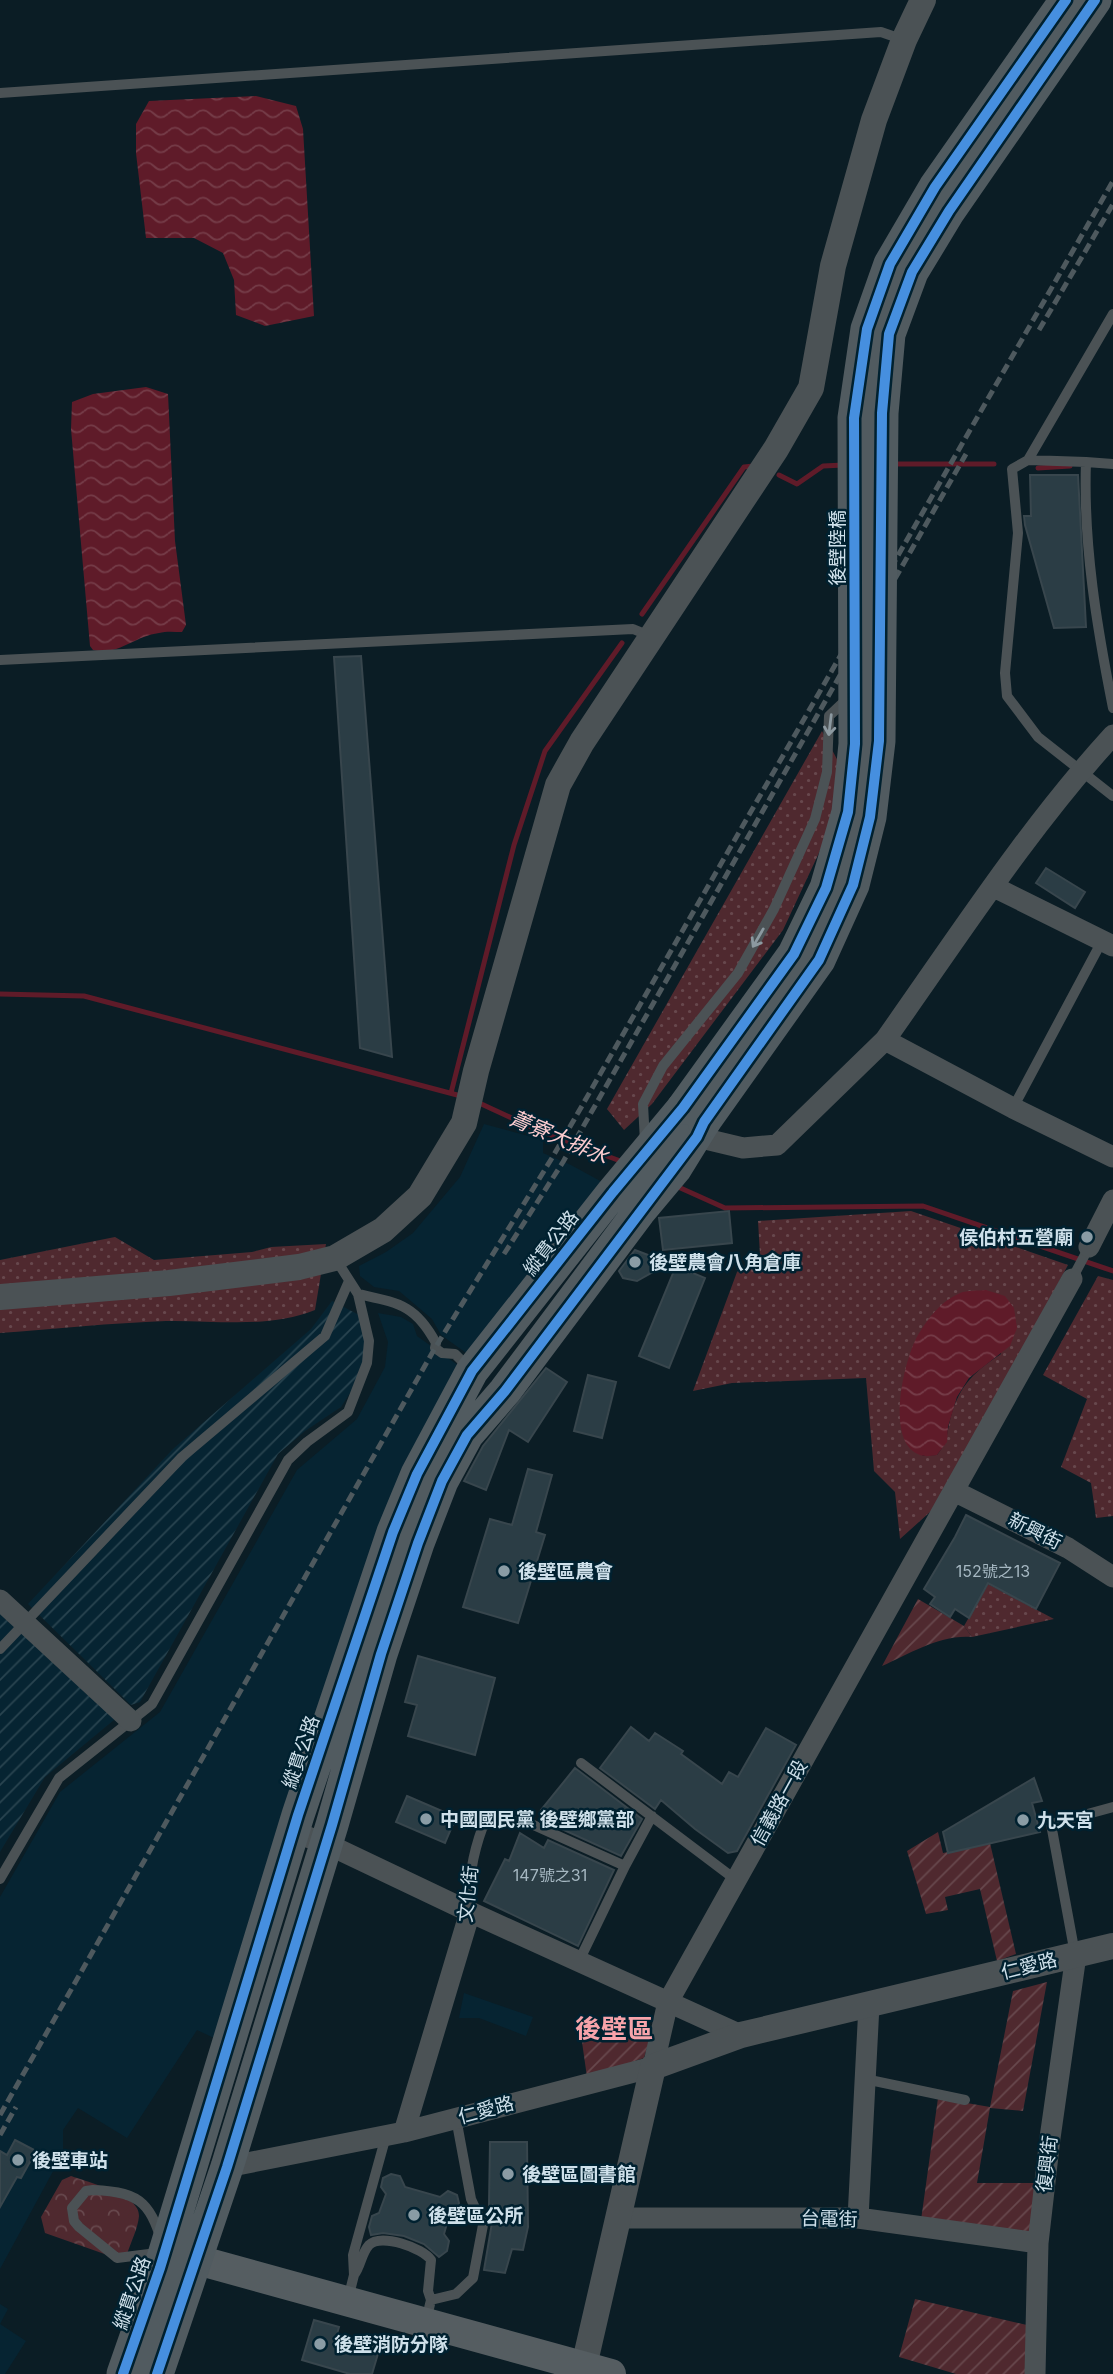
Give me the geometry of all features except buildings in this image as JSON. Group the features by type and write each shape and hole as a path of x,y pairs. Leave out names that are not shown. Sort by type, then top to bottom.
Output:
{"main road":[{"name":"後壁陸橋","path":"694,1122 794,954 826,888 848,812 855,744 854,418 867,329 890,264 935,187 1066,0"},
{"path":"646,1151 694,1122 819,960 853,885 870,817 879,741 882,413 889,334 912,272 949,211 1096,0"},
{"name":"縱貫公路","path":"157,2374 180,2255 293,1832 368,1651 418,1543 442,1481 467,1435 505,1391 639,1212 675,1169 694,1122"},
{"name":"縱貫公路","path":"123,2374 180,2255 227,2168 325,1843 393,1532 417,1474 472,1371 646,1151"},
{"path":"180,2255 351,2289 428,2311 598,2370"}],"street":[{"path":"0,1297 299,1267 335,1258 383,1230 419,1196 464,1123 476,1071 558,785 582,741 776,449 811,388 833,266 874,120 904,40 923,0"},
{"path":"694,1122 743,1148 776,1145 885,1040 993,887 1081,770 1113,735"},
{"path":"993,887 1107,943"},
{"path":"885,1040 1113,1157"},
{"path":"1090,1247 1113,1200"},
{"name":"信義路一段","path":"598,2370 619,2218 668,2002 1072,1279"},
{"name":"新興街","path":"954,1491 1068,1548 1113,1577"},
{"path":"0,1600 131,1721"},
{"path":"293,1832 325,1843 741,2035"},
{"name":"文化街","path":"395,2134 470,1912"},
{"name":"仁愛路","path":"227,2168 395,2134 653,2067 741,2035 1113,1946"},
{"name":"復興街","path":"1035,2374 1038,2243 1076,1955"},
{"path":"858,2218 869,2006"},
{"name":"台電街","path":"619,2218 858,2218 1038,2243"}],"lane":[{"path":"0,93 881,32 904,40"},
{"path":"1113,314 1028,460 1012,469 1018,533 1005,673 1007,696 1038,737 1113,796"},
{"path":"1028,460 1113,464"},
{"path":"1086,462 1090,565 1113,708"},
{"path":"0,660 633,629 653,637"},
{"path":"646,1151 643,1104 663,1066 738,973 774,909 815,819 827,772 829,716 893,657"},
{"path":"694,1122 706,1117 747,1074 829,960 857,902 877,840"},
{"path":"1013,1108 1107,943"},
{"path":"1072,1279 1090,1247"},
{"path":"0,1879 59,1778 152,1704 288,1460 307,1441 348,1412 367,1363 369,1341 358,1294 335,1258"},
{"path":"0,1649 182,1457 325,1336 349,1281"},
{"path":"358,1294 406,1306 428,1326 436,1343 435,1348 442,1353 454,1354 472,1371"},
{"path":"581,1763 736,1880"},
{"path":"1076,1955 1051,1824 1113,1807"},
{"name":"文化街","path":"470,1912 468,1887 473,1855 483,1826 509,1814 625,1866"},
{"path":"579,1961 652,1816"},
{"path":"865,2079 965,2100"},
{"path":"428,2311 456,2294 473,2278 483,2225 471,2199 456,2118"},
{"path":"351,2289 353,2255 395,2134"},
{"path":"86,2191 118,2191 143,2204 180,2255 117,2258 79,2227 74,2221 72,2208 86,2191"},
{"path":"351,2289 367,2249 377,2240 385,2240 422,2251 430,2260 432,2268 428,2311"}],"shaded area":[{"path":"484,1124 543,1140 543,1153 604,1183 469,1355 441,1335 432,1319 399,1291 374,1287 360,1276 359,1266 386,1252 413,1233 460,1177"},
{"path":"332,1301 363,1317 368,1365 341,1407 305,1431 278,1454 140,1702 131,1705 28,1604 173,1449 311,1329"},
{"path":"378,1313 401,1317 413,1324 417,1336 462,1368 214,2038 197,2030 127,2138 78,2108 63,2130 63,2153 0,2269 0,1897 60,1792 160,1712 297,1470 357,1419 385,1367 388,1342"},
{"path":"0,1601 120,1715 45,1777 0,1852"},
{"path":"464,1993 533,2017 526,2036 479,2018 459,2018"},
{"path":"0,2304 8,2309 0,2324"},
{"path":"0,2324 26,2341 5,2374 0,2374"}],"green space":[{"path":"822,731 847,778 839,810 783,930 652,1104 624,1130 607,1109"},
{"path":"911,1211 1068,1265 939,1504 900,1539 895,1492 874,1471 866,1378 732,1383 693,1391 737,1272 760,1255 758,1221","holes":["1004,1296 1001,1354 973,1375 961,1392 941,1450 937,1455 922,1456"]},
{"path":"115,1237 154,1260 252,1252 271,1247 326,1244 315,1310 260,1322 166,1321 0,1333 0,1260"},
{"path":"1098,1276 1113,1280 1113,1516 1096,1518 1091,1483 1061,1467 1087,1399 1043,1375"},
{"path":"988,1584 1054,1619 972,1637 964,1626"},
{"path":"918,1599 964,1626 972,1637 937,1642 882,1666"},
{"path":"938,1832 943,1853 990,1843 1016,1954 997,1961 980,1889 945,1897 948,1910 926,1914 907,1851"},
{"path":"1047,1982 1023,2111 990,2108 977,2183 1039,2183 1036,2234 921,2220 938,2098 990,2107 1013,1991"},
{"path":"652,2032 644,2058 587,2077 582,2042"},
{"path":"71,2176 112,2190 137,2208 138,2221 127,2254 113,2257 45,2233 41,2217 62,2180"},
{"path":"915,2299 1027,2325 1025,2374 956,2374 899,2357"}],"water":[{"path":"256,96 296,106 303,129 314,316 265,326 236,315 234,280 223,253 194,238 146,238 136,153 136,124 149,101"},
{"path":"146,387 168,394 175,541 186,625 182,632 150,635 111,650 93,650 90,646 71,429 72,402 93,394"},
{"path":"986,1290 1005,1296 1014,1308 1017,1328 1010,1346 969,1378 957,1397 948,1427 947,1442 937,1455 920,1455 909,1447 903,1435 900,1418 903,1380 913,1347 926,1322 953,1296 963,1292"}],"waterway":[{"path":"893,464 994,464"},
{"path":"779,475 797,484 823,466 844,465"},
{"path":"642,614 744,467 754,466"},
{"path":"1038,468 1070,466"},
{"path":"451,1093 514,845 545,751 622,643"},
{"name":"菁寮大排水","path":"0,994 84,996 461,1096"},
{"name":"菁寮大排水","path":"477,1102 540,1131 623,1162"},
{"name":"菁寮大排水","path":"676,1186 725,1208 923,1206 1113,1271"}],"railway":[{"path":"0,2115 435,1348 552,1158 1113,181"},
{"path":"1039,330 1113,204"},
{"path":"504,1254 563,1162 966,454"},
{"path":"0,2135 16,2107"}],"cycle path":[{"path":"123,2374 160,2268 298,1815 393,1532 417,1474 472,1371 683,1108 794,954 826,888 848,812 855,744 854,418 867,329 890,264 935,187 1066,0"},
{"path":"157,2374 227,2167 332,1825 381,1654 442,1481 467,1435 505,1391 697,1137 704,1122 819,960 853,885 870,817 879,741 882,413 889,334 912,272 949,211 1095,0"}],"place":[{"name":"侯伯村五營廟","path":"1087,1237"},
{"name":"後壁農會八角倉庫","path":"635,1262"},
{"name":"後壁區農會","path":"504,1571"},
{"name":"中國國民黨 後壁鄉黨部","path":"426,1819"},
{"name":"九天宮","path":"1023,1820"},
{"name":"後壁車站","path":"18,2160"},
{"name":"後壁區圖書館","path":"508,2174"},
{"name":"後壁區公所","path":"414,2215"},
{"name":"後壁消防分隊","path":"320,2344"}],"district":[{"name":"後壁區","path":"614,2028"}]}
